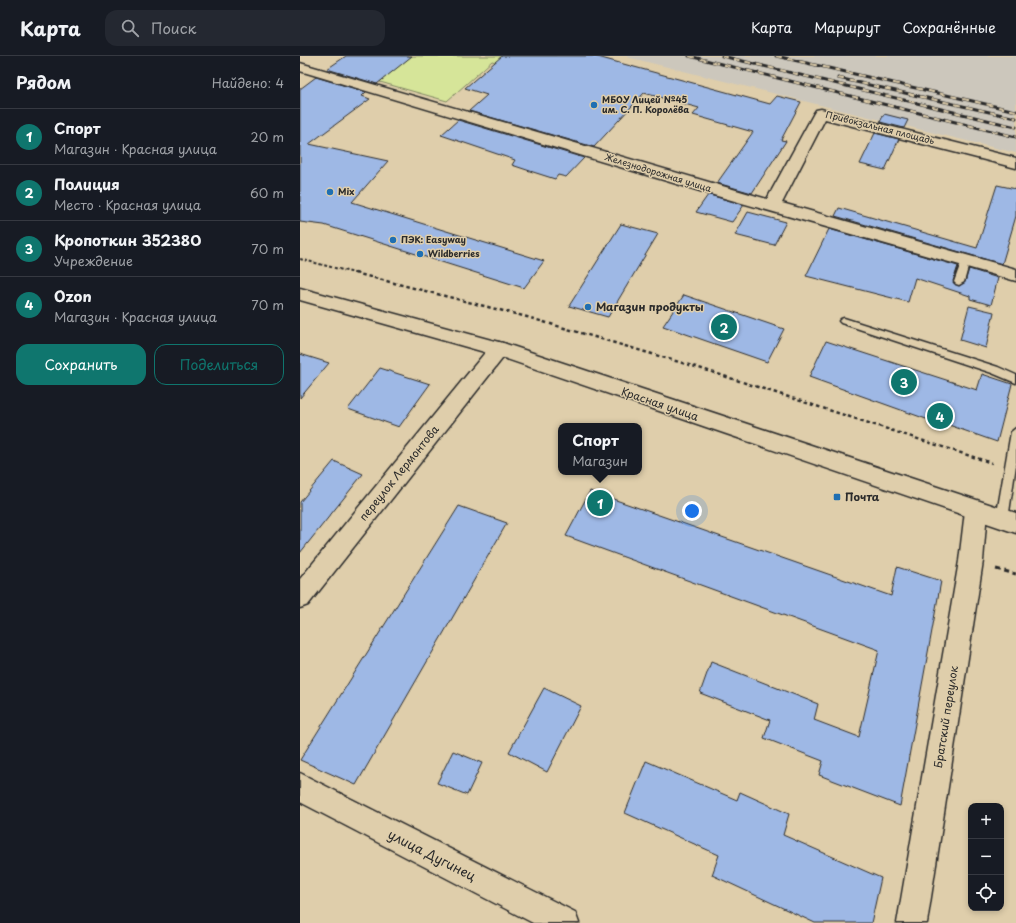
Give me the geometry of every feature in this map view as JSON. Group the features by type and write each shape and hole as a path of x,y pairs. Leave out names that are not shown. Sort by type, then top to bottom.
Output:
{"street":[{"name":"Железнодорожная улица","path":"300,67 772,206 1016,275"},
{"name":"Привокзальная площадь","path":"772,206 822,113 1016,163"},
{"name":"Красная улица","path":"300,294 499,348 1009,521"},
{"name":"переулок Лермонтова","path":"300,597 499,348"},
{"name":"Братский переулок","path":"912,923 971,561 976,511"},
{"name":"улица Дугинец","path":"300,787 564,923"}],"lane":[{"path":"959,282 966,260"},
{"path":"844,321 994,370 1016,379"},
{"path":"1009,521 1010,469 1016,432"}],"path":[{"path":"300,259 527,317 688,364 1010,469"}],"shaded area":[{"path":"623,56 1016,56 1016,153 824,106"}],"green space":[{"path":"401,56 556,56 584,86 492,61 447,101 380,82"}],"building":[{"path":"346,56 412,56 377,84 327,69"},
{"path":"502,56 594,56 770,104 777,96 801,102 781,140 786,141 752,193 717,183 753,132 693,115 699,108 644,93 594,147 469,111 487,95 465,88"},
{"path":"316,77 366,92 362,96 370,99 309,144 388,161 352,202 544,261 524,288 324,225 300,222 300,89"},
{"path":"884,114 908,120 904,128 880,122"},
{"path":"458,120 584,158 566,177 558,175 555,179 512,165 515,160 441,135"},
{"path":"875,133 899,139 885,170 860,164"},
{"path":"997,185 1016,189 1016,216 1002,264 835,216 839,208 977,248"},
{"path":"708,195 744,205 732,222 696,212"},
{"path":"748,212 786,222 774,245 735,235"},
{"path":"621,224 658,234 608,317 569,306"},
{"path":"829,229 958,266 953,281 959,286 965,282 969,269 998,278 991,305 970,299 970,296 915,278 908,302 806,276"},
{"path":"684,295 784,329 767,362 663,326"},
{"path":"969,306 994,312 986,348 960,340"},
{"path":"826,341 977,390 982,374 1012,384 997,442 929,418 929,420 809,377"},
{"path":"300,354 329,363 300,398"},
{"path":"380,368 430,384 399,427 348,409"},
{"path":"334,461 363,474 300,553 300,502"},
{"path":"590,491 891,596 897,567 941,581 900,806 819,775 823,761 764,738 770,720 700,693 711,662 818,704 814,720 859,737 879,650 566,536"},
{"path":"459,506 507,523 356,785 300,760"},
{"path":"544,688 581,706 547,772 509,752"},
{"path":"453,751 482,763 467,795 437,783"},
{"path":"646,761 737,800 740,792 789,814 783,835 881,878 871,923 815,923 712,875 719,855 625,813"}],"railway":[{"path":"689,56 1016,137"},
{"path":"722,56 1016,127"},
{"path":"776,56 1016,111"},
{"path":"838,78 1016,118"}],"place":[{"name":"МБОУ Лицей №45 им. С. П. Королёва","path":"594,105"},
{"name":"Mix","path":"330,192"},
{"name":"ПЭК: Easyway","path":"393,240"},
{"name":"Wildberries","path":"420,254"},
{"name":"Магазин продукты","path":"588,307"},
{"name":"Полиция","path":"724,327"},
{"name":"Кропоткин 352380","path":"904,382"},
{"name":"Ozon","path":"940,416"},
{"name":"Почта","path":"837,497"},
{"name":"Спорт","path":"600,503"}]}
